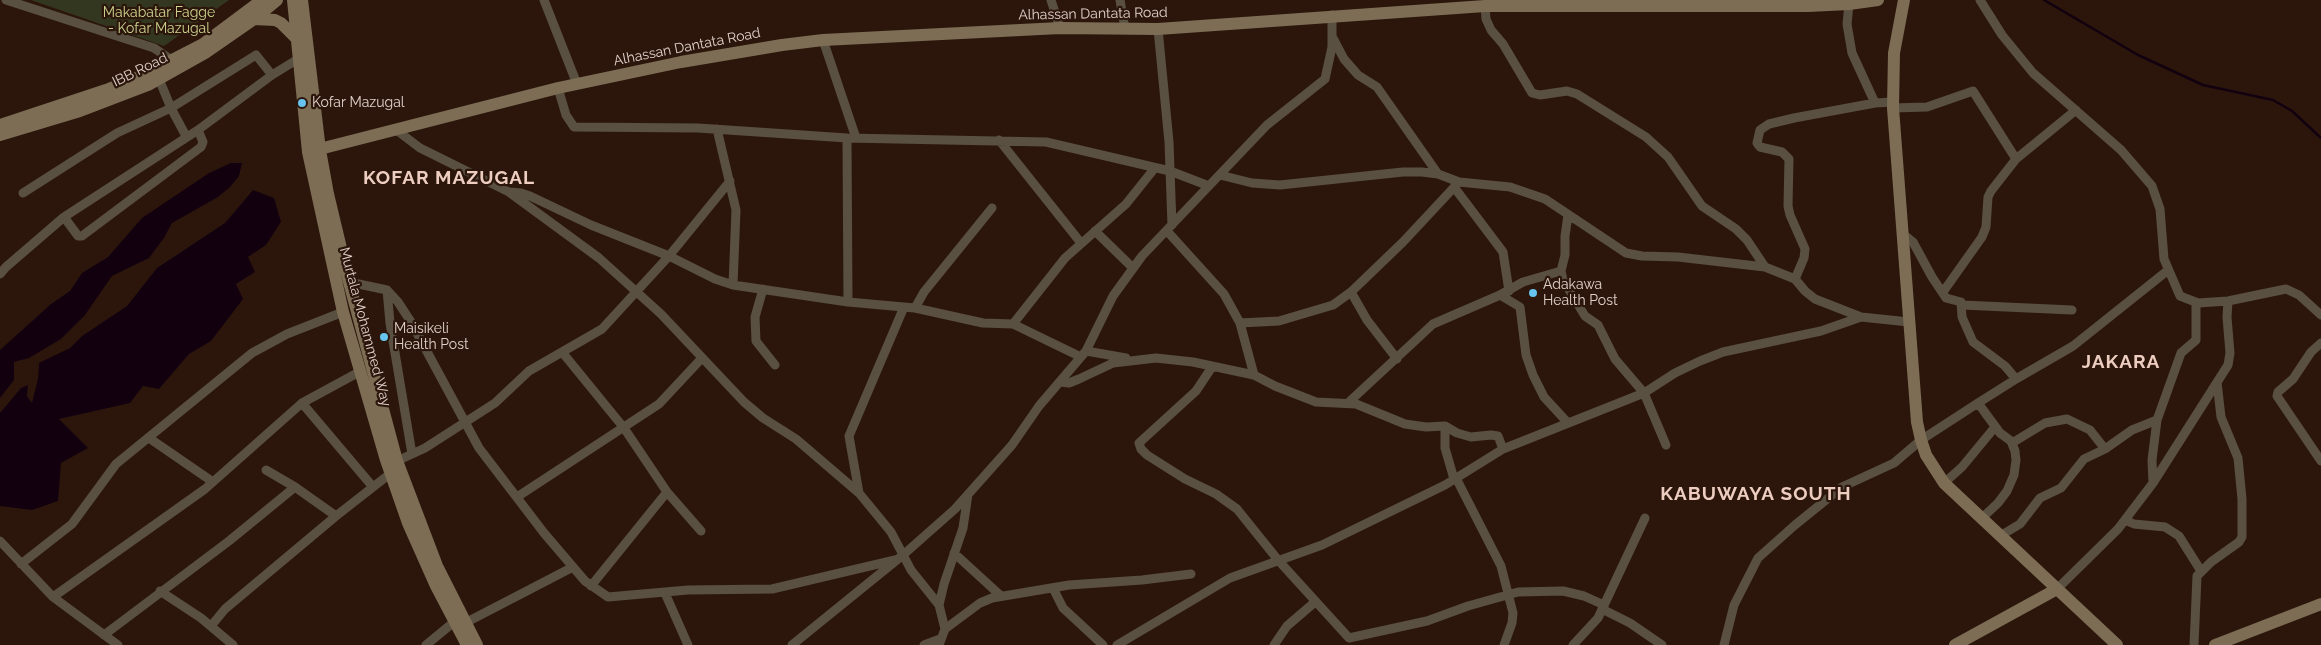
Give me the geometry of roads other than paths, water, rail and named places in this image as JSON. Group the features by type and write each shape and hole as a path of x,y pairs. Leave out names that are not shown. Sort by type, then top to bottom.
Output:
{"main road":[{"name":"IBB Road","path":"0,125 106,90 173,61 215,36 262,0"},
{"name":"IBB Road","path":"0,136 114,99 159,78 205,52 254,19 277,0"},
{"name":"Murtala Mohammed Way","path":"293,0 298,59 343,312 391,473 422,556 460,623 477,645"},
{"name":"Murtala Mohammed Way","path":"302,0 314,151 397,461 460,623 466,645"},
{"name":"Alhassan Dantata Road","path":"314,151 558,88 681,62 824,40 1060,28 1158,29 1493,4 1849,4 1878,0"},
{"path":"1904,0 1894,53 1893,105 1917,422 1921,440 1929,461 1944,483 2116,645"},
{"path":"254,19 275,20 281,23 297,39"},
{"path":"1955,645 2057,589"},
{"path":"2215,645 2240,640 2321,604"}],"street":[{"path":"6,0 154,48 173,61"},
{"path":"544,0 577,84"},
{"path":"1051,0 1060,28"},
{"path":"1120,0 1125,29"},
{"path":"1980,0 2016,54 2033,73 2121,150 2152,186 2160,209 2163,255 2167,271 2180,296 2196,302 2228,301 2286,289 2299,295 2321,314"},
{"path":"1493,4 1486,19 1491,30 1511,56 1532,94 1540,96 1567,91 1577,94 1646,137 1668,157 1702,206 1736,229 1747,240 1765,267"},
{"path":"1849,4 1847,24 1852,52 1875,103"},
{"path":"792,645 900,558 955,509 1012,445 1039,406 1083,354 1113,296 1142,256 1267,125 1325,79 1333,38 1332,15"},
{"path":"1158,29 1169,142 1169,228 1224,294 1240,323 1254,375"},
{"path":"1333,38 1344,59 1358,75 1377,87 1438,174"},
{"path":"824,40 852,138 848,302"},
{"path":"23,193 117,133 171,108 256,55 272,75"},
{"path":"0,274 64,217 186,136 198,130 272,75 298,59"},
{"path":"159,78 171,108 186,136"},
{"path":"558,88 566,115 574,127 717,129 852,138 1046,142 1154,169 1170,171 1208,186"},
{"path":"1795,279 1804,258 1805,249 1788,206 1789,159 1782,152 1760,146 1757,143 1757,136 1760,130 1769,124 1875,103 1927,107 1973,90 2016,159"},
{"path":"1943,292 1982,237 1986,227 1988,197 2016,159 2076,110"},
{"path":"395,129 420,148 509,192 599,258 637,291 744,402 763,418 796,439 859,493 891,532 900,558 940,605"},
{"path":"717,129 736,210 733,285"},
{"path":"64,217 78,236 82,236 200,147 203,142 198,130"},
{"path":"998,140 1081,243"},
{"path":"1013,324 1065,258 1126,204 1154,169"},
{"path":"1220,175 1252,183 1280,185 1404,172 1438,174 1457,184 1510,188 1546,199 1626,253 1765,267 1795,279 1815,299 1861,317 1909,322"},
{"path":"397,461 412,454 494,403 529,371 602,329 669,256 730,181"},
{"path":"1457,184 1503,252 1509,291"},
{"path":"1240,323 1279,321 1333,305 1351,292 1403,242 1457,184"},
{"path":"509,192 530,196 591,225 669,256 715,279 733,285 848,302 915,308 984,323 1013,324 1083,354 1134,360"},
{"path":"915,308 924,292 992,208"},
{"path":"1568,215 1565,255 1561,271 1567,288 1585,316 1598,325 1615,359 1644,393 1666,445"},
{"path":"1095,231 1133,268"},
{"path":"1903,234 1913,242 1932,277 1948,300 1960,301 1962,317 1973,342 2005,366 2016,378"},
{"path":"1349,402 1433,324 1500,296 1523,282 1561,271"},
{"path":"1724,645 1734,605 1758,558 1842,487 1894,463 1921,440 2016,378 2073,346 2167,271"},
{"path":"349,282 387,290 411,322 479,448 573,567 602,595 613,598 688,590 772,589 900,558"},
{"path":"763,289 754,316 756,341 775,364"},
{"path":"387,290 390,323 412,454"},
{"path":"1351,292 1367,320 1397,359"},
{"path":"1500,296 1520,307 1526,355 1533,375 1544,397 1568,423"},
{"path":"2057,589 2125,520 2153,483 2228,365 2230,353 2227,317 2228,301"},
{"path":"2153,483 2152,460 2157,420 2181,354 2196,340 2196,302"},
{"path":"1962,305 2072,310"},
{"path":"859,493 849,436 904,307"},
{"path":"21,564 72,524 116,464 252,353 278,338 343,312"},
{"path":"1117,645 1202,596 1220,583 1322,545 1455,478 1503,449 1644,393 1675,373 1723,352 1821,330 1861,317"},
{"path":"2321,343 2311,352 2293,379 2278,392 2277,396 2321,461"},
{"path":"562,352 624,428 667,492 701,532"},
{"path":"517,497 659,404 702,358"},
{"path":"1060,382 1069,383 1113,363 1134,360 1174,359 1254,375 1275,386 1316,402 1349,402 1366,407 1405,424 1426,427 1444,426 1465,436 1498,436 1503,449"},
{"path":"1212,367 1196,391 1139,443 1147,455 1185,480 1216,494 1237,509 1278,560 1349,638 1360,641 1518,592 1563,591 1584,596 1630,623 1662,645"},
{"path":"53,597 213,482 302,403 361,371"},
{"path":"2194,645 2197,576 2240,542 2242,537 2242,500 2238,458 2221,417 2217,382"},
{"path":"302,403 373,487"},
{"path":"1978,403 1995,427 2012,443 2016,460 2014,475 1998,503 1982,518"},
{"path":"2012,443 2045,423 2067,419 2090,430 2105,449"},
{"path":"2000,536 2020,524 2040,498 2061,488 2084,459 2105,449 2132,430 2157,420"},
{"path":"1444,426 1444,448 1455,478 1501,566 1509,595 1513,613 1512,623 1504,645"},
{"path":"1944,483 1962,467 1995,427"},
{"path":"149,438 213,482"},
{"path":"266,470 295,487 336,516"},
{"path":"211,626 225,610 336,516 391,473"},
{"path":"104,634 229,541 295,487"},
{"path":"591,586 667,492"},
{"path":"945,629 940,605 963,528 968,494"},
{"path":"1573,645 1598,618 1645,518"},
{"path":"2125,520 2134,524 2166,528 2179,536 2201,571"},
{"path":"0,541 53,597 118,645"},
{"path":"954,553 1001,596"},
{"path":"426,645 460,623 573,567"},
{"path":"924,645 940,642 945,629 980,603 1001,596 1053,588 1192,574"},
{"path":"1053,588 1063,608 1103,645"},
{"path":"160,591 211,626 233,645"},
{"path":"665,593 688,645"},
{"path":"1274,645 1287,626 1315,602"}],"waterway":[{"path":"2044,0 2138,55 2203,85 2273,100 2292,111 2321,138"}],"place":[{"name":"Kofar Mazugal","path":"302,103"},
{"name":"Adakawa Health Post","path":"1533,293"},
{"name":"Maisikeli Health Post","path":"384,337"}],"district":[{"name":"KOFAR MAZUGAL","path":"449,178"},
{"name":"JAKARA","path":"2121,362"},
{"name":"KABUWAYA SOUTH","path":"1756,494"}],"park label":[{"name":"Makabatar Fagge - Kofar Mazugal","path":"159,22"}]}
